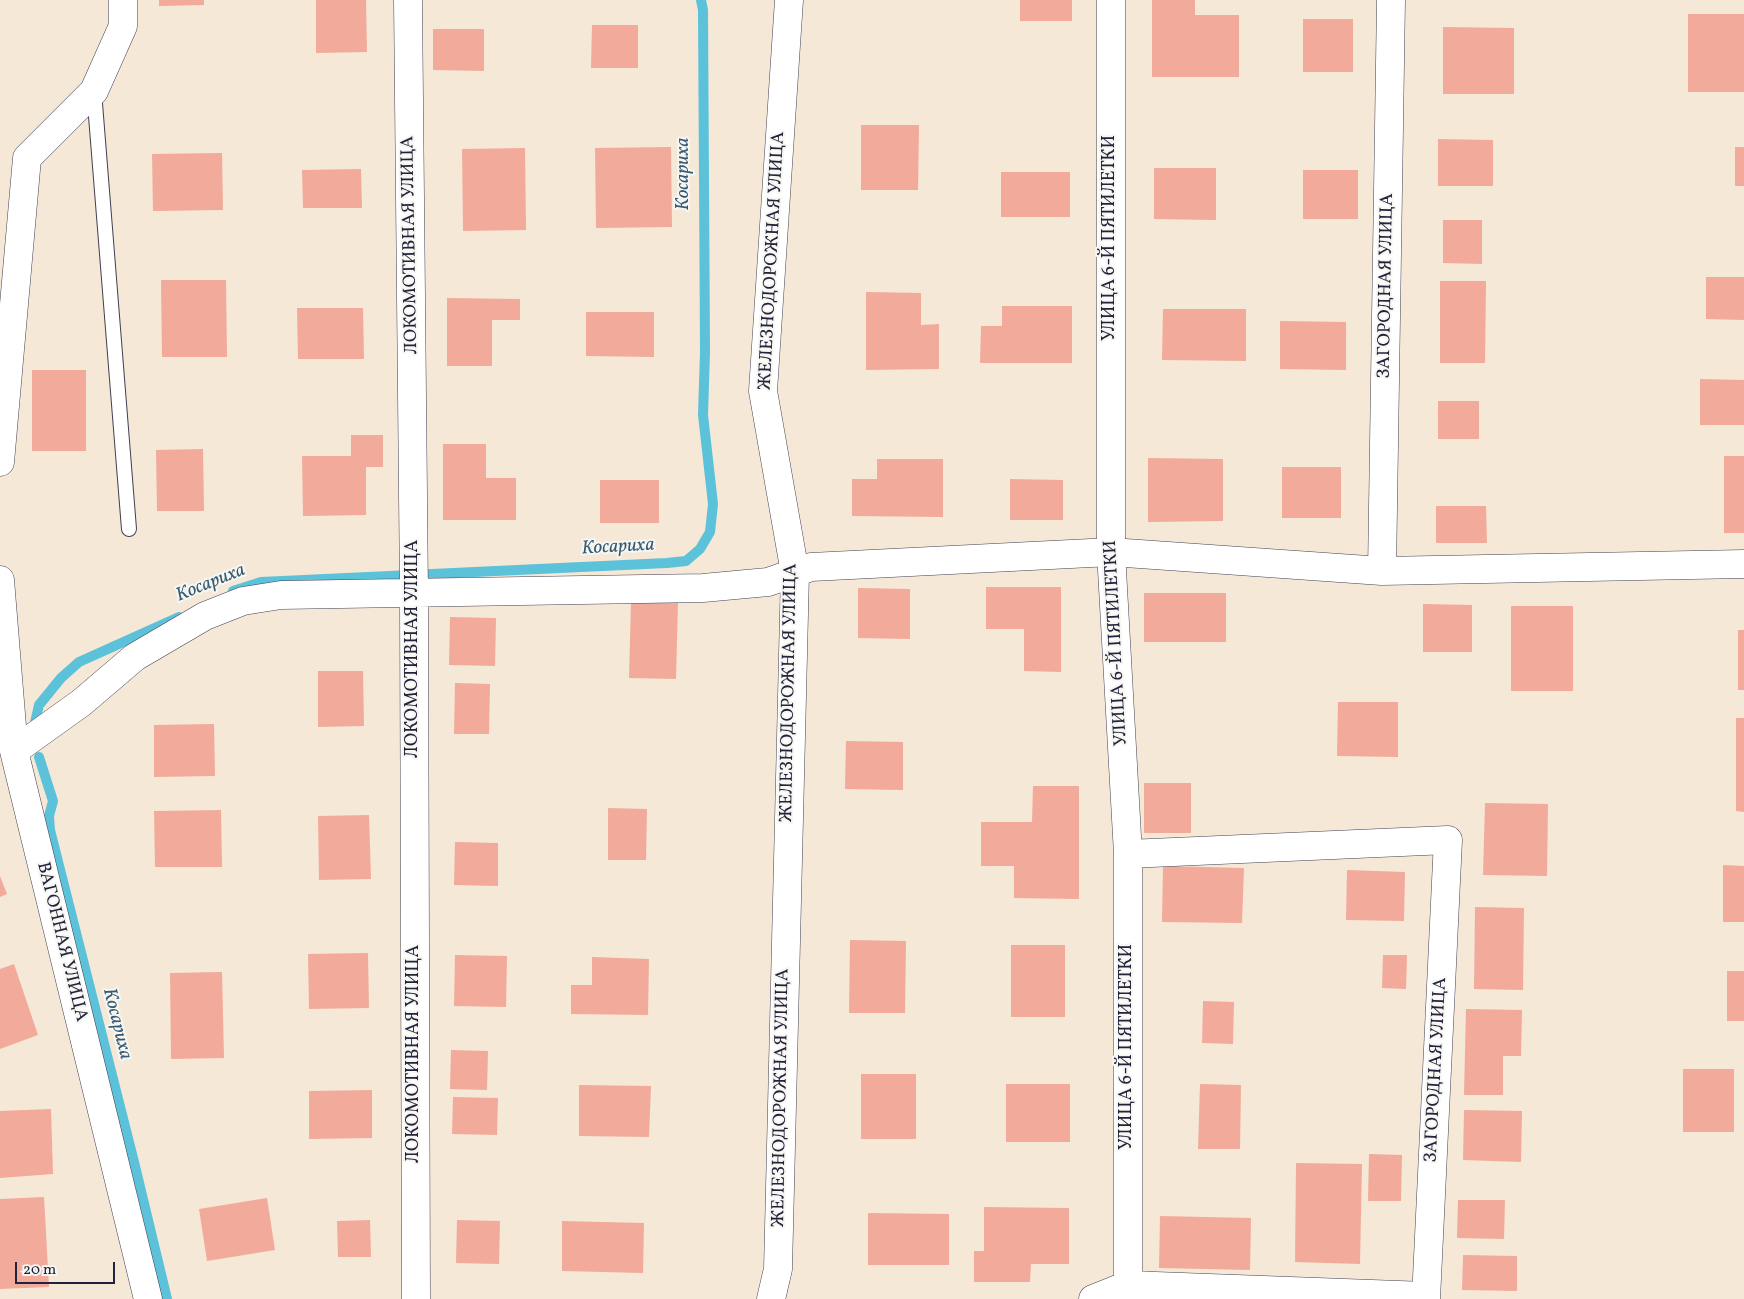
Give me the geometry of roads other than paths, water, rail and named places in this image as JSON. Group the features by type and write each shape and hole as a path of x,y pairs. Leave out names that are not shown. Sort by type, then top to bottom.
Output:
{"street":[{"path":"0,462 27,158 94,92 123,26 123,0"},
{"name":"ЛОКОМОТИВНАЯ УЛИЦА","path":"408,0 414,593 416,1299"},
{"name":"ЖЕЛЕЗНОДОРОЖНАЯ УЛИЦА","path":"771,1299 778,1269 795,573 763,391 789,0"},
{"name":"УЛИЦА 6-Й ПЯТИЛЕТКИ","path":"1111,0 1111,552 1128,854 1128,1292"},
{"name":"ЗАГОРОДНАЯ УЛИЦА","path":"1382,571 1391,0"},
{"path":"14,751 81,703 135,657 205,616 243,601 281,595 703,588 768,582 811,567 1111,552 1382,571 1744,564"},
{"name":"ВАГОННАЯ УЛИЦА","path":"0,580 14,751 148,1299"},
{"name":"ЗАГОРОДНАЯ УЛИЦА","path":"1128,854 1448,840 1426,1297"},
{"path":"1093,1299 1128,1292 1426,1297"}],"lane":[{"path":"94,92 129,529"}],"waterway":[{"name":"Косариха","path":"233,591 261,582 667,563 686,561 700,549 710,532 713,504 703,415 705,352 703,10 701,0"},
{"name":"Косариха","path":"34,727 39,705 61,678 79,662 179,617"},
{"name":"Косариха","path":"39,757 53,801 49,816 50,830 167,1299"}]}
